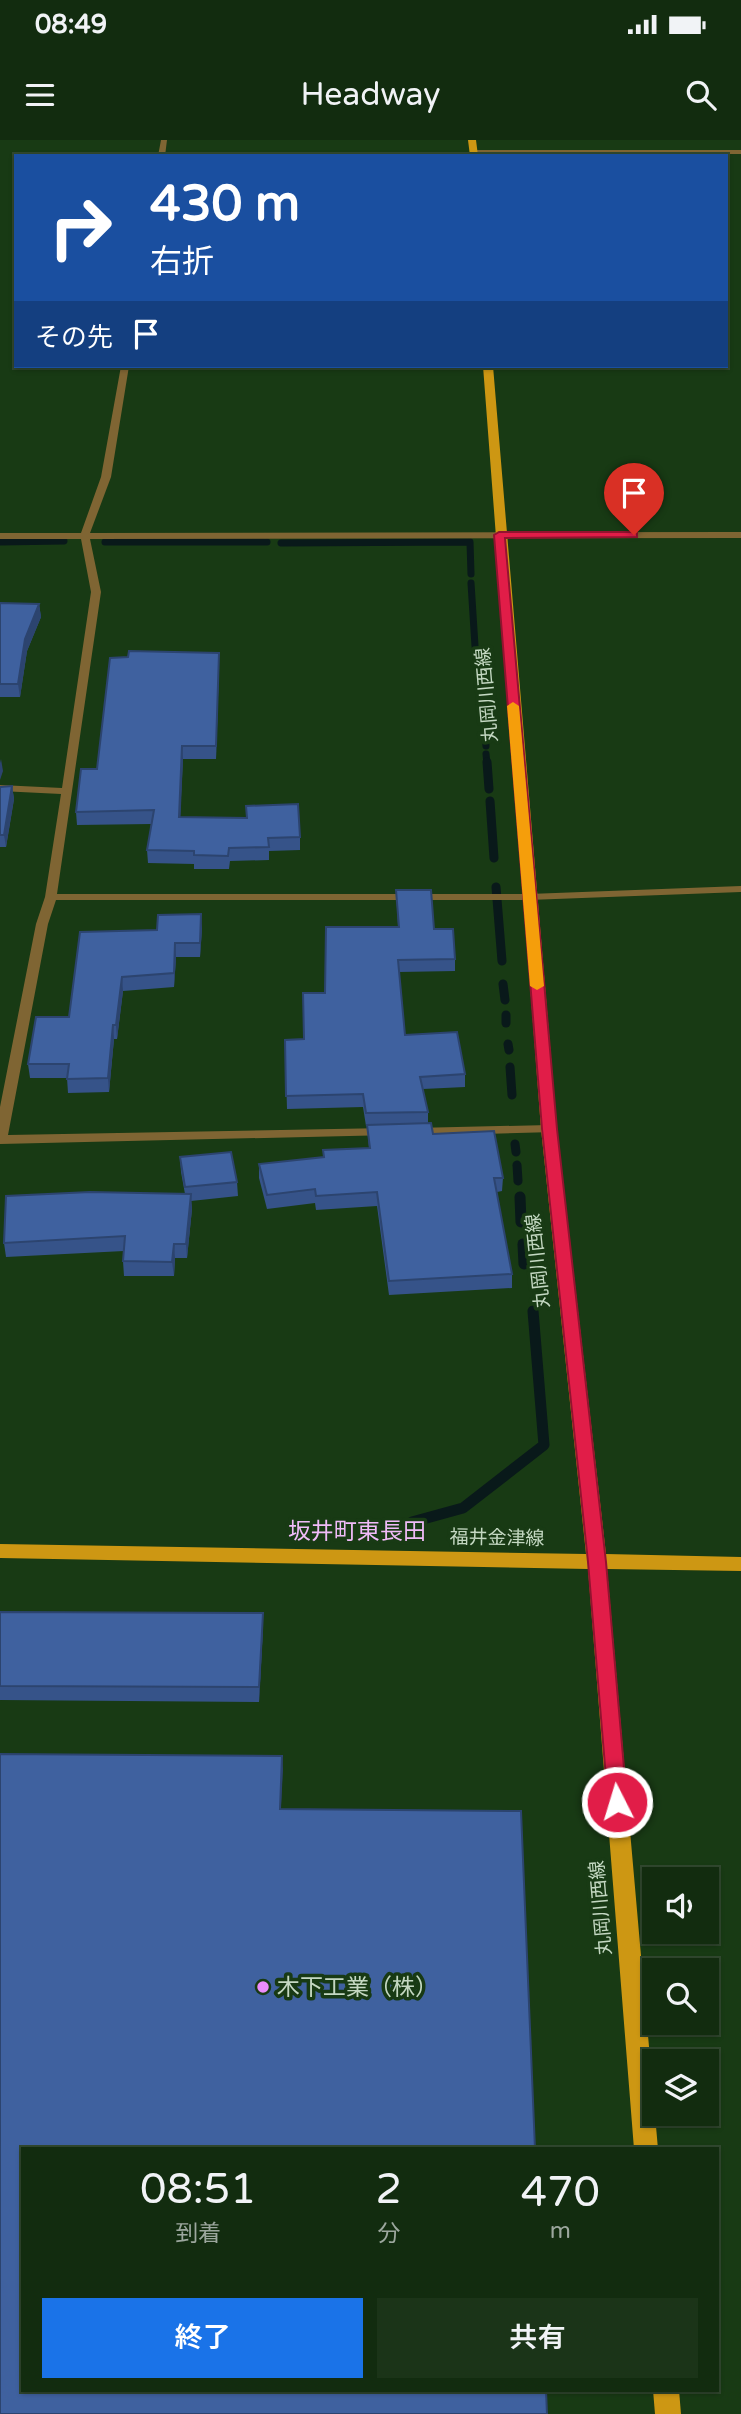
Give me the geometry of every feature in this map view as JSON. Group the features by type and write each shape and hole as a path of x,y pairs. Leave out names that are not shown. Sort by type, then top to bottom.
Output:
{"main road":[{"path":"472,140 473,154"},
{"name":"丸岡川西線","path":"488,368 499,535 549,1129 597,1562 646,2147"},
{"name":"福井金津線","path":"0,1551 741,1564"},
{"path":"666,2392 668,2414"}],"street":[{"path":"473,154 741,152"},
{"path":"125,368 106,477 85,535 96,592 51,897 42,925 0,1139 549,1129"},
{"path":"0,536 741,535"},
{"path":"0,788 65,790"},
{"path":"51,897 529,897 741,889"}],"building":[{"path":"0,603 39,604 25,639 18,684 0,684"},
{"path":"129,651 219,653 216,746 182,746 179,817 247,818 246,806 298,804 300,837 268,838 269,847 229,848 228,856 194,855 194,851 147,850 154,810 76,812 81,769 97,769 110,658 128,657"},
{"path":"12,786 4,835 0,835 0,787"},
{"path":"396,890 431,890 434,929 453,929 455,959 398,960 405,1035 457,1032 465,1074 420,1077 428,1112 366,1113 363,1094 286,1096 285,1040 304,1039 303,993 325,993 326,927 399,927"},
{"path":"201,914 200,943 175,943 174,973 122,977 116,1025 113,1025 108,1078 67,1079 69,1064 28,1064 36,1017 69,1017 80,932 157,930 158,915"},
{"path":"431,1123 433,1134 494,1131 503,1178 494,1178 512,1274 389,1281 377,1192 316,1196 315,1189 267,1195 259,1164 324,1157 323,1150 370,1148 367,1125"},
{"path":"231,1152 237,1182 185,1187 180,1157"},
{"path":"90,1192 191,1194 186,1244 174,1244 172,1262 123,1261 125,1236 4,1243 6,1196"},
{"path":"0,1612 263,1613 259,1687 0,1686"},
{"name":"木下工業（株）","path":"0,1754 282,1756 280,1809 521,1811 535,2147 21,2147 21,2392 546,2392 547,2414 0,2414"}],"waterway":[{"path":"0,542 64,541"},
{"path":"105,542 267,542"},
{"path":"281,543 470,542 471,574"},
{"path":"471,583 475,646"},
{"path":"476,656 480,686"},
{"path":"481,696 484,723"},
{"path":"485,733 486,746"},
{"path":"486,754 487,764"},
{"path":"487,762 489,789"},
{"path":"490,801 494,858"},
{"path":"496,887 502,961"},
{"path":"503,984 505,1000"},
{"path":"506,1015 506,1023"},
{"path":"508,1044 509,1050"},
{"path":"510,1067 512,1095"},
{"path":"515,1144 516,1152"},
{"path":"517,1165 518,1181"},
{"path":"520,1197 521,1222"},
{"path":"523,1244 524,1264"},
{"path":"412,1522 463,1508 544,1445 533,1311"}],"slow traffic":[{"path":"513,706 537,986"}],"place":[{"name":"木下工業（株）","path":"263,1987"}],"district":[{"name":"坂井町東長田","path":"357,1531"}],"route":[{"path":"617,1802 597,1562 549,1129 499,535 634,535"}]}
